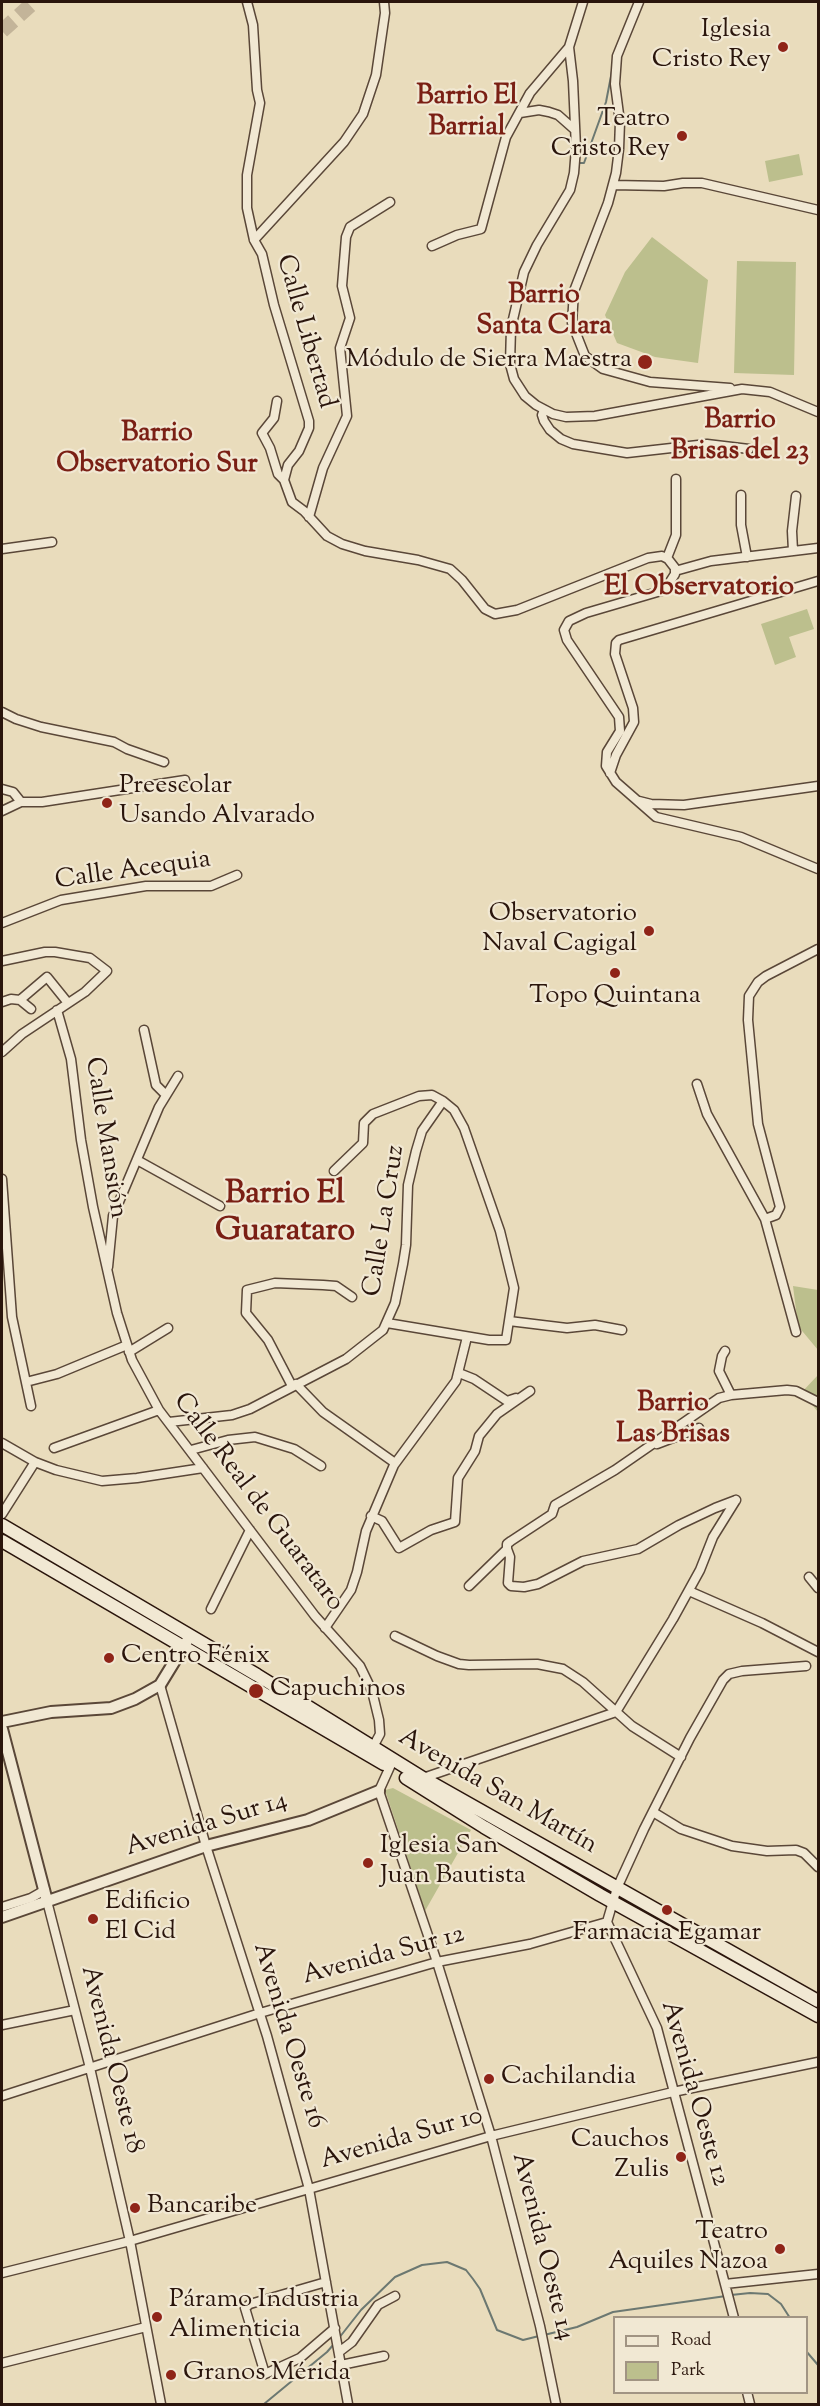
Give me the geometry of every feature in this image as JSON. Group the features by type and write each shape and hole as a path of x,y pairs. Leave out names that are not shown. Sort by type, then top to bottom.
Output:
{"main road":[{"name":"Avenida San Martín","path":"2,1525 373,1747 392,1764 484,1827 819,2016"},
{"name":"Avenida San Martín","path":"2,1541 183,1648 392,1764 423,1778 819,2001"}],"street":[{"name":"Calle Libertad","path":"247,2 253,25 257,90 260,103 247,175 247,208 254,240 262,254 274,305 309,421 309,428 299,451 288,465 284,480"},
{"path":"254,240 344,142 363,114 376,75 385,13 384,2"},
{"path":"432,246 457,235 481,229 506,137 530,93 569,47 583,2"},
{"path":"639,2 617,56 615,84 620,122 619,149 613,185 573,299 572,323 585,356 603,369 638,380 770,392 819,412"},
{"path":"569,47 573,81 576,163 570,190 537,244 524,272 511,328 510,364 514,379 525,396 544,410 558,416 583,418 742,389"},
{"path":"520,113 539,110 549,112 558,115 575,130"},
{"path":"613,185 664,186 702,183 819,210"},
{"path":"309,517 323,468 347,416 340,348 350,318 342,286 346,237 350,227 390,202"},
{"path":"277,400 274,418 262,433 292,502 327,536 347,546 418,560 450,569 485,609 495,614 516,610 648,558 657,556 667,558 672,562 675,571 672,580 661,591 586,613 569,621 564,630 567,640 618,717 620,731 605,756 606,766 622,788 656,818 741,837 819,869"},
{"path":"544,410 542,415 550,429 561,439 573,444 627,453 707,444 749,448"},
{"path":"667,558 676,535 676,479"},
{"path":"741,495 741,525 747,557"},
{"path":"793,551 792,531 796,496"},
{"path":"2,549 52,542"},
{"path":"675,571 711,561 819,548"},
{"path":"610,773 616,755 634,722 633,708 615,654 616,643 619,640 819,581"},
{"path":"2,712 41,727 114,742 164,762"},
{"path":"2,811 21,802 42,802 185,780"},
{"path":"639,801 651,804 684,805 733,800 819,786"},
{"path":"2,789 13,792 21,802"},
{"name":"Calle Acequia","path":"2,923 61,900 146,886 211,886 237,875"},
{"path":"765,1219 779,1211 779,1200 758,1124 747,1006 749,996 758,982 819,949"},
{"path":"2,961 55,952 90,958 107,971 85,992 22,1034 2,1052"},
{"path":"20,1000 47,977 68,1003"},
{"path":"2,1002 11,999 20,1000 31,1009"},
{"name":"Calle Mansión","path":"57,1010 71,1059 86,1175 108,1273"},
{"path":"144,1030 156,1085 166,1095"},
{"path":"108,1273 113,1216 166,1095 178,1076"},
{"path":"697,1084 707,1114 765,1219 796,1332"},
{"path":"334,1171 363,1143 364,1123 381,1110 419,1096 432,1095 454,1110 464,1128 500,1231 514,1288 506,1340 489,1340 387,1323"},
{"name":"Calle La Cruz","path":"169,1422 243,1412 356,1353 376,1338 387,1323 395,1303 405,1254 408,1185 412,1164 422,1131 443,1101"},
{"path":"137,1160 220,1206"},
{"path":"2,1179 12,1317 31,1406"},
{"name":"Calle Real de Guarataro","path":"108,1273 128,1348 159,1410 325,1628 360,1666 372,1691 380,1734 373,1747"},
{"path":"352,1297 339,1288 330,1286 275,1283 247,1290 246,1313 268,1340 294,1385 322,1412 395,1463"},
{"path":"2,1318 12,1317"},
{"path":"509,1321 567,1328 595,1325 622,1330"},
{"path":"26,1382 57,1374 128,1348 168,1328"},
{"path":"325,1628 351,1590 371,1516 395,1463 451,1390 459,1373 467,1336"},
{"path":"725,1350 719,1371 731,1395"},
{"path":"371,1516 382,1521 399,1548 431,1530 455,1522 458,1478 475,1451 480,1436 490,1420 527,1393 507,1401 474,1379 459,1373"},
{"path":"423,1778 616,1712 689,1591 713,1537 736,1500 679,1525 638,1549 583,1561 538,1584 524,1587 511,1586 508,1583 510,1557 507,1544 552,1514 555,1504 605,1477 710,1404 731,1395 787,1390 796,1391 819,1402"},
{"path":"54,1448 159,1410"},
{"path":"648,1447 699,1428"},
{"path":"191,1450 228,1440 255,1437 294,1449 321,1466"},
{"path":"2,1443 35,1462 102,1481 203,1468"},
{"path":"2,1514 35,1462"},
{"path":"211,1609 250,1530"},
{"path":"469,1586 507,1549"},
{"path":"809,1577 819,1588"},
{"path":"689,1591 762,1623 819,1652"},
{"path":"2,1722 51,1712 111,1708 135,1699 160,1685 190,1636"},
{"path":"395,1636 436,1656 469,1665 537,1664 563,1669 583,1682 632,1726 681,1757"},
{"path":"607,1922 615,1902 617,1888 653,1812 718,1687 729,1674 750,1670 806,1666"},
{"name":"Avenida Oeste 16","path":"160,1685 206,1846 260,2013 309,2189 348,2404"},
{"name":"Avenida Oeste 18","path":"2,1729 90,2068 130,2241 161,2404"},
{"path":"379,1791 392,1764"},
{"name":"Avenida Sur 14","path":"2,1917 28,1909 46,1895 206,1846 308,1820 379,1791"},
{"name":"Avenida Oeste 14","path":"379,1791 438,1962 491,2136 540,2326 556,2404"},
{"path":"653,1812 681,1829 732,1846 804,1853 819,1867"},
{"path":"2,1907 46,1895"},
{"name":"Avenida Sur 12","path":"2,2096 260,2013 438,1962 530,1944 607,1922"},
{"name":"Avenida Oeste 12","path":"607,1922 657,2028 734,2316"},
{"path":"2,2025 75,2010"},
{"name":"Avenida Sur 10","path":"2,2273 130,2241 491,2136 673,2092 819,2062"},
{"path":"726,2288 819,2274"},
{"path":"326,2282 250,2304 245,2308 265,2374 300,2358 335,2328"},
{"path":"339,2351 352,2342 378,2305 395,2296"},
{"path":"2,2363 146,2327"},
{"path":"341,2366 384,2356"}],"green space":[{"path":"799,154 803,175 769,182 765,161"},
{"path":"652,237 708,280 698,363 655,357 617,343 605,315 625,272"},
{"path":"737,261 796,262 794,375 734,373"},
{"path":"807,609 814,629 789,637 796,657 775,665 761,624"},
{"path":"793,1286 818,1290 818,1350 798,1326"},
{"path":"818,1375 818,1412 802,1392"},
{"path":"393,1788 471,1830 425,1911 385,1790"}],"waterway":[{"path":"578,163 584,163 606,102 612,71"},
{"path":"339,2338 361,2310 395,2277 422,2265 447,2262 466,2270 473,2279 480,2289 497,2330 523,2340 539,2336"},
{"path":"731,2295 768,2294 781,2304 789,2316"},
{"path":"544,2335 577,2327 613,2312 726,2296"},
{"path":"264,2404 334,2344"},
{"path":"808,2353 818,2365"}],"tunnel":[{"path":"2,31 34,2"}],"place":[{"name":"Iglesia Cristo Rey","path":"783,47"},
{"name":"Teatro Cristo Rey","path":"682,136"},
{"name":"Módulo de Sierra Maestra","path":"645,362"},
{"name":"Preescolar Usando Alvarado","path":"107,803"},
{"name":"Observatorio Naval Cagigal","path":"649,931"},
{"name":"Topo Quintana","path":"615,973"},
{"name":"Centro Fénix","path":"109,1658"},
{"name":"Capuchinos","path":"256,1691"},
{"name":"Iglesia San Juan Bautista","path":"368,1863"},
{"name":"Farmacia Egamar","path":"667,1910"},
{"name":"Edificio El Cid","path":"93,1919"},
{"name":"Cachilandia","path":"489,2079"},
{"name":"Cauchos Zulis","path":"681,2157"},
{"name":"Bancaribe","path":"135,2208"},
{"name":"Teatro Aquiles Nazoa","path":"780,2249"},
{"name":"Páramo Industria Alimenticia","path":"157,2317"},
{"name":"Granos Mérida","path":"171,2375"}],"district":[{"name":"Barrio El Barrial","path":"467,114"},
{"name":"Barrio Santa Clara","path":"544,312"},
{"name":"Barrio Brisas del 23","path":"740,438"},
{"name":"Barrio Observatorio Sur","path":"157,450"},
{"name":"El Observatorio","path":"699,589"},
{"name":"Barrio El Guarataro","path":"285,1216"},
{"name":"Barrio Las Brisas","path":"673,1420"}]}
